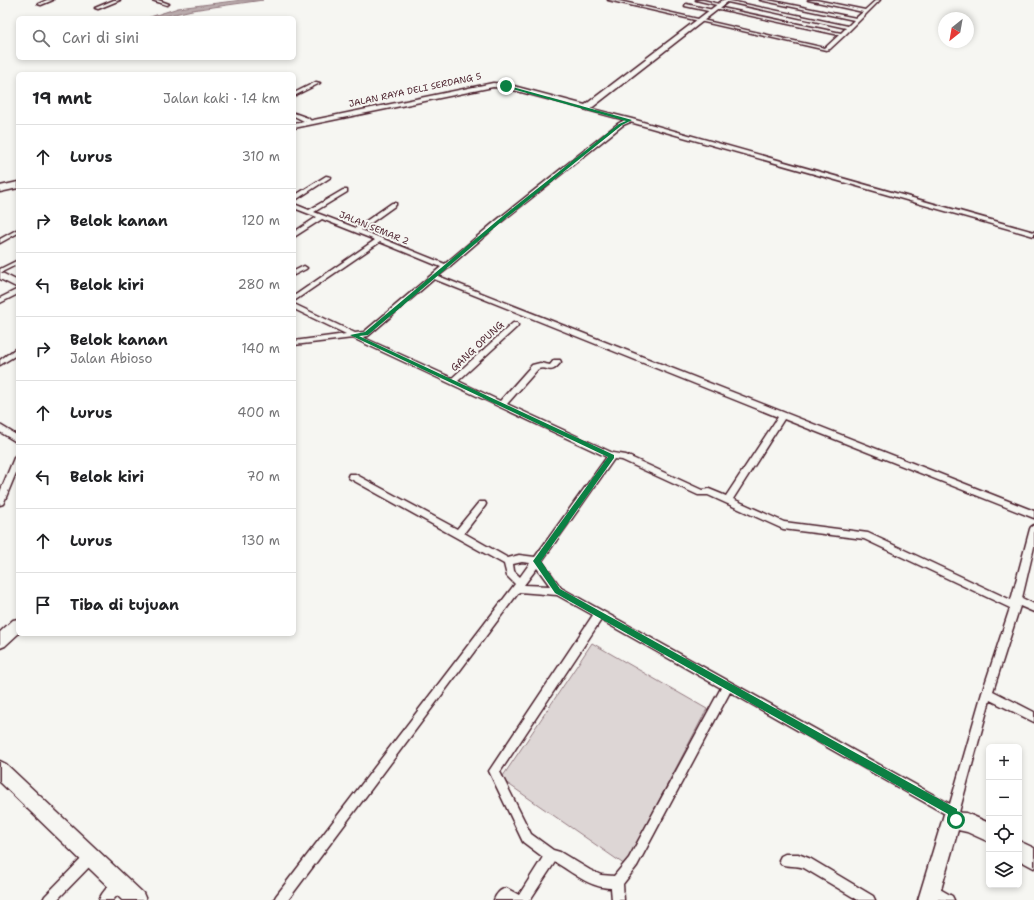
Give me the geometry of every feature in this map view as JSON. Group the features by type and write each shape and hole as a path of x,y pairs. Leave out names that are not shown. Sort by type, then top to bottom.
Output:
{"main road":[{"path":"0,770 136,900"},
{"path":"929,895 952,816 986,832"},
{"path":"1022,852 1034,858"}],"street":[{"path":"40,4 51,0"},
{"path":"97,8 118,0"},
{"path":"154,0 166,4"},
{"path":"610,0 826,49 867,12 876,0"},
{"path":"698,0 850,28"},
{"path":"762,0 858,20"},
{"path":"810,0 867,12"},
{"path":"586,108 722,4"},
{"path":"686,5 722,4 843,35"},
{"path":"296,94 318,83"},
{"name":"JALAN RAYA DELI SERDANG 5","path":"296,126 493,85 506,86 586,108"},
{"path":"586,108 1034,234"},
{"path":"296,115 310,122"},
{"path":"296,343 348,333 366,334 447,267 499,221 621,124 630,120"},
{"path":"296,198 328,178"},
{"path":"0,189 16,185"},
{"path":"310,212 345,191"},
{"path":"356,231 394,204"},
{"name":"JALAN SEMAR 2","path":"296,207 447,267"},
{"path":"296,211 300,208"},
{"path":"296,234 322,217"},
{"path":"0,241 16,232"},
{"path":"296,298 379,240"},
{"path":"16,264 1,276 16,284"},
{"path":"296,272 304,268"},
{"path":"434,277 1034,515"},
{"path":"0,301 16,292"},
{"path":"296,307 348,333 612,456 623,457 701,493 709,492 784,525 865,536 1016,603 1034,608"},
{"name":"GANG OPUNG","path":"453,382 515,324"},
{"path":"0,362 16,353"},
{"path":"501,405 535,367 540,365 551,368 557,362"},
{"path":"728,500 783,415"},
{"path":"0,428 16,439"},
{"path":"281,899 537,561 612,456"},
{"path":"0,502 16,463"},
{"path":"352,476 508,562"},
{"path":"458,534 482,504"},
{"path":"508,562 510,573 519,585 558,591 952,816 987,693 1016,603 1034,529"},
{"path":"508,562 524,558 537,561 558,591"},
{"path":"599,614 494,771 527,838 551,856 556,856 593,878 605,883 617,882"},
{"path":"0,641 16,627"},
{"path":"618,900 617,882 633,862 727,687"},
{"path":"987,693 1034,717"},
{"path":"523,900 551,856"},
{"path":"49,900 91,857"},
{"path":"785,860 798,860 807,863 869,900"},
{"path":"105,900 120,884"},
{"path":"500,900 506,894 516,900"},
{"path":"929,895 948,900"}],"shaded area":[{"path":"242,0 263,0 192,10 166,16 153,16 178,8"},
{"path":"592,643 707,709 625,865 501,779"}],"route":[{"path":"506,86 630,120 621,124 499,221 447,267 366,334 359,336 352,335 612,456 605,468 537,561 558,591 727,687 953,812 951,821 956,820"}]}
